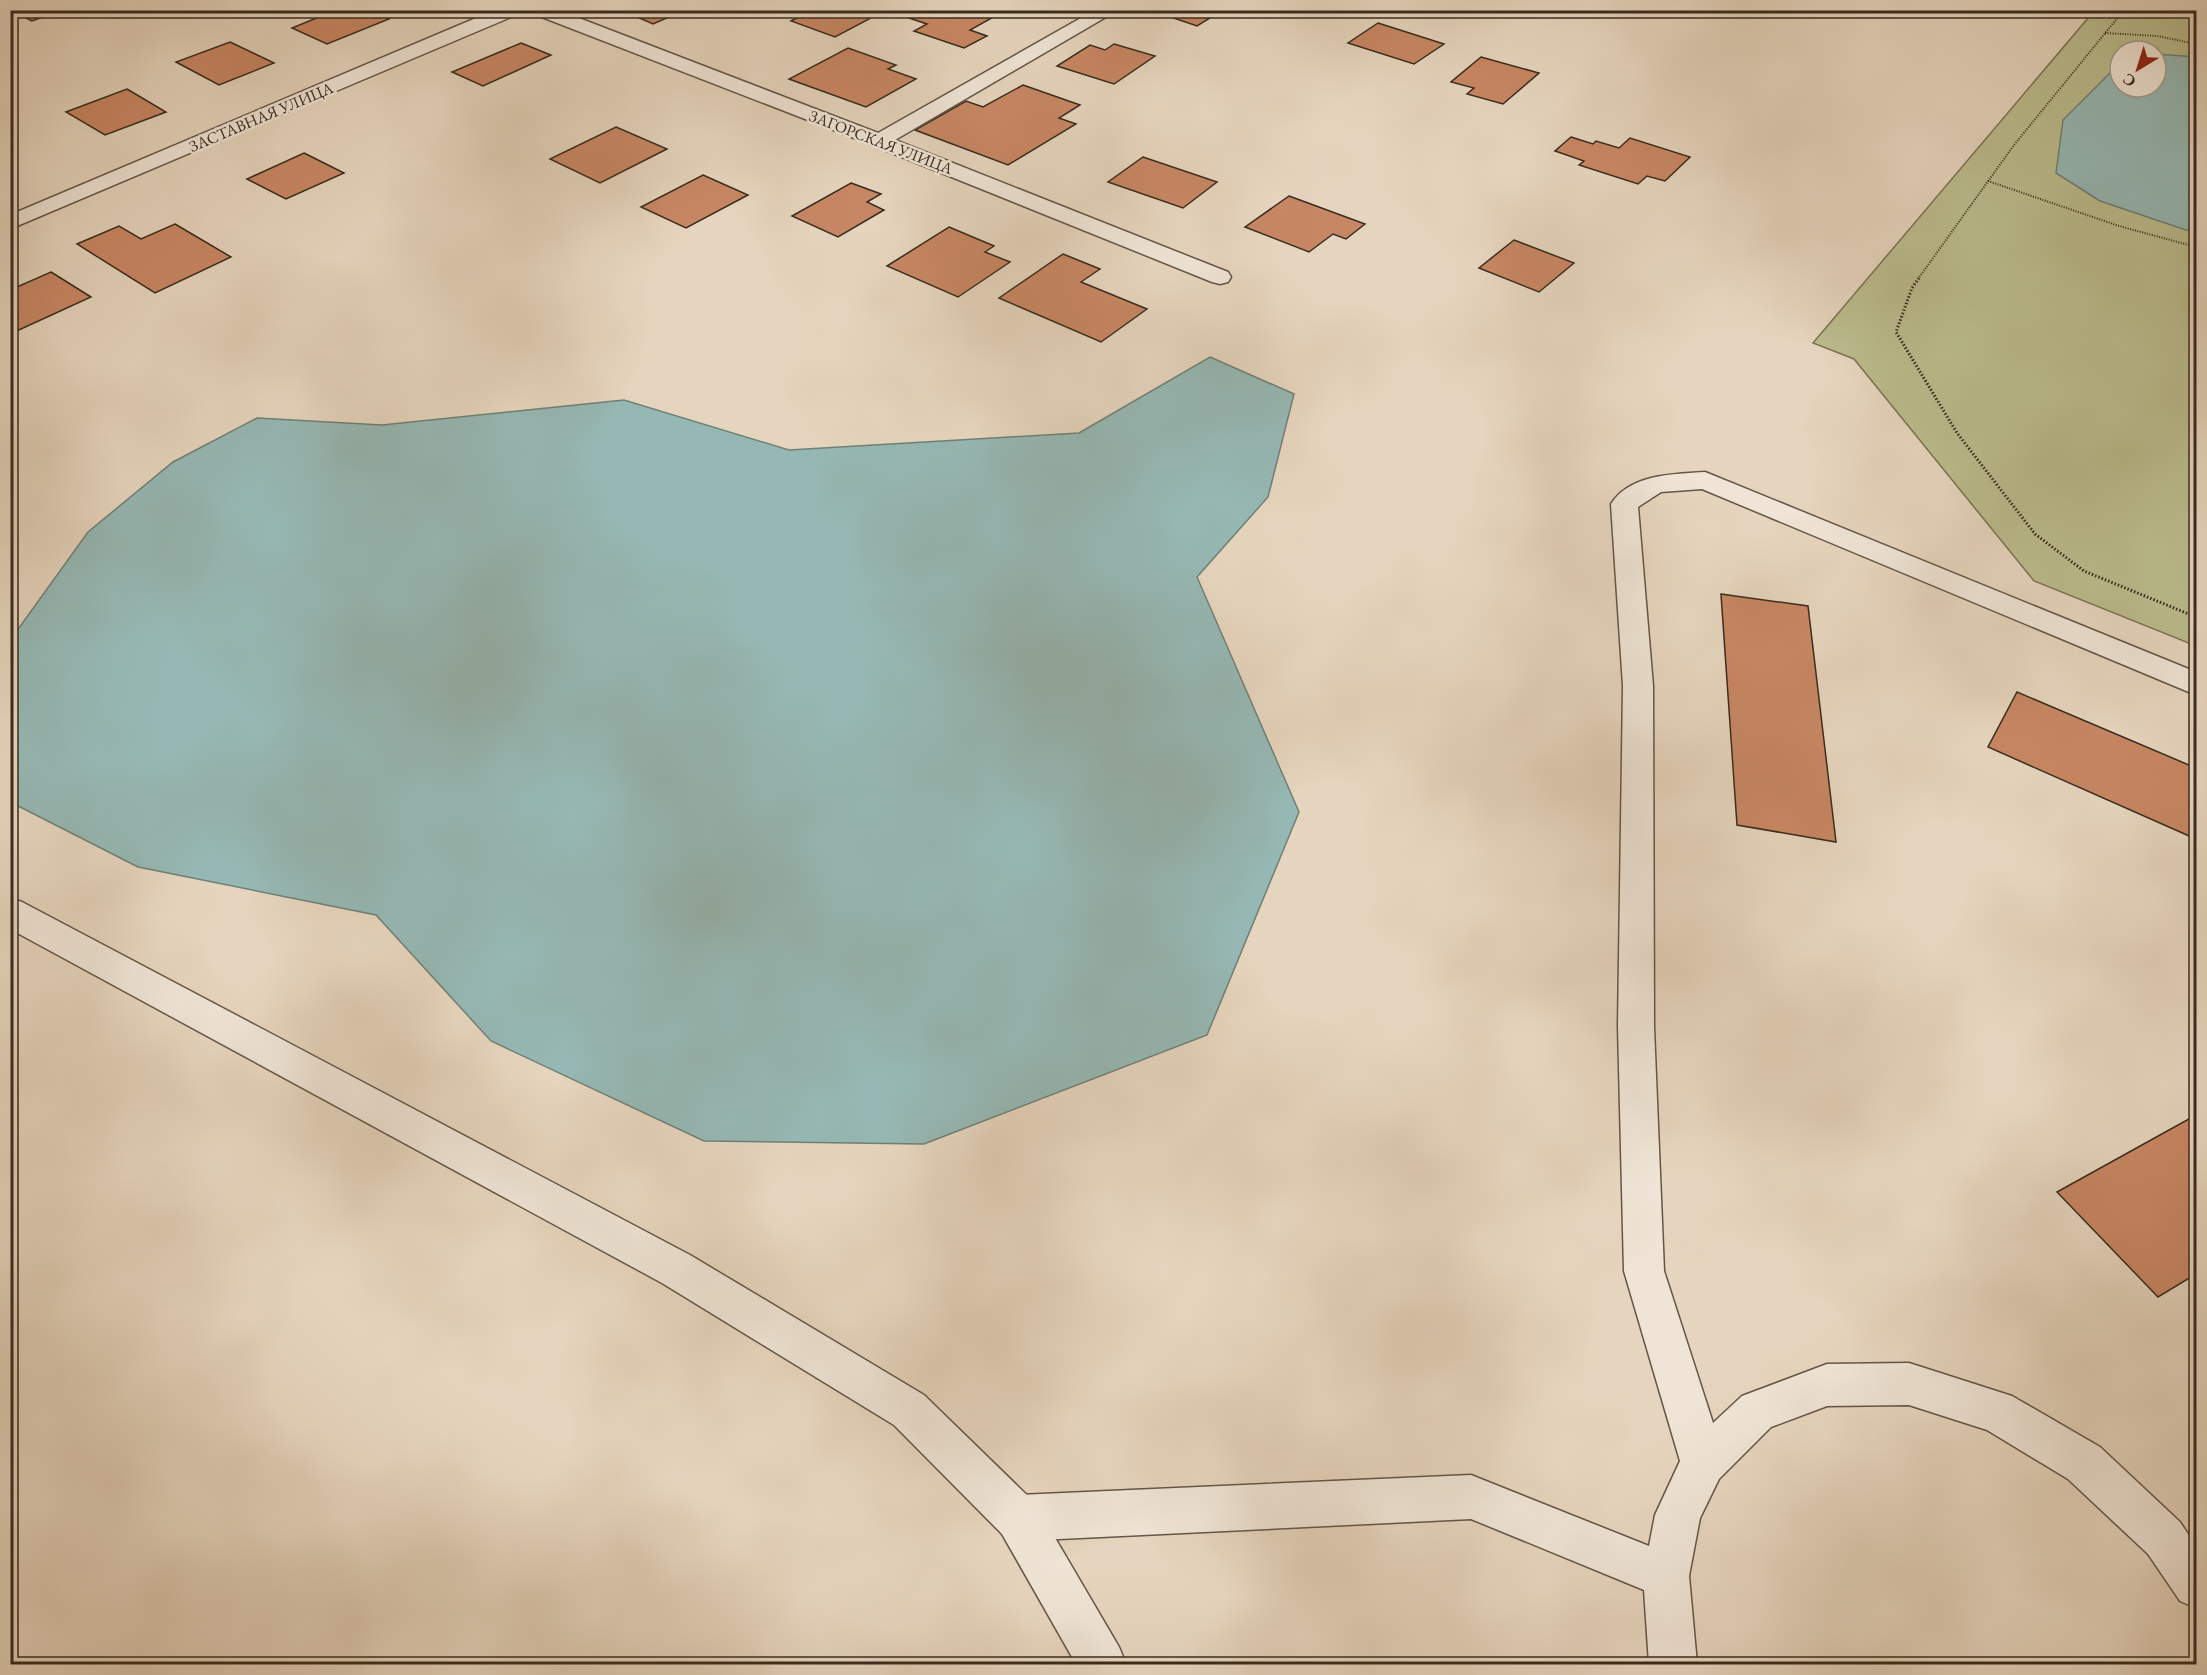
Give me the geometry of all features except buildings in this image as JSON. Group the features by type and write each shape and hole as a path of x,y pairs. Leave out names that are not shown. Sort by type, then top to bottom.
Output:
{"street":[{"name":"ЗАСТАВНАЯ УЛИЦА","path":"10,223 512,10"},
{"name":"ЗАГОРСКАЯ УЛИЦА","path":"540,10 879,141 1220,277"},
{"path":"879,141 1109,10"},
{"path":"1703,1464 1644,1271 1636,1027 1638,686 1624,504 1655,484 1705,480 2196,684"},
{"path":"10,912 676,1269 909,1410 1018,1518 1102,1665"},
{"path":"1673,1665 1666,1576 1678,1515 1703,1464 1757,1411 1827,1385 1909,1384 1997,1411 2084,1463 2164,1538 2196,1585"},
{"path":"1018,1518 1471,1497 1666,1576"}],"path":[{"path":"2124,10 2014,145 1912,288 1896,332 1957,433 2035,534 2084,571 2196,617"},
{"path":"2105,33 2157,36 2196,44"},
{"path":"1988,181 2119,226 2196,247"}],"green space":[{"path":"2094,11 2196,11 2196,646 2034,581 1854,359 1813,343"}],"water":[{"path":"2168,55 2196,57 2196,231 2186,230 2100,201 2056,173 2063,120 2108,75 2108,99 2168,99"},
{"path":"1210,357 1294,394 1268,497 1197,577 1299,812 1207,1035 924,1144 704,1141 491,1041 376,915 138,867 16,805 10,786 11,639 88,532 173,462 257,418 382,425 624,400 789,450 1079,433"}]}
